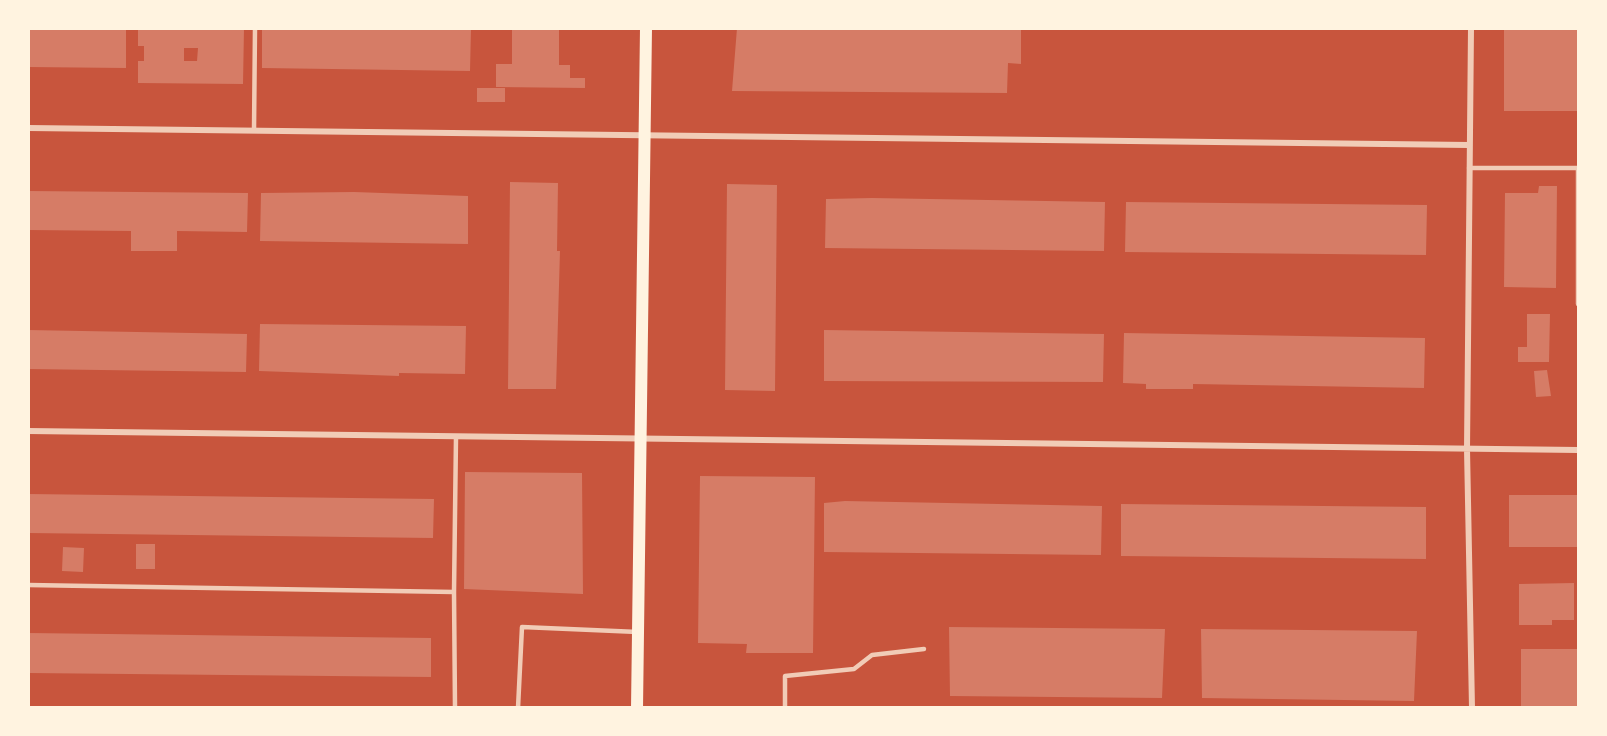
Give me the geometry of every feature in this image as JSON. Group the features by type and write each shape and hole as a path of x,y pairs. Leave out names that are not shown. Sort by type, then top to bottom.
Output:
{"main road":[{"path":"637,708 646,28"}],"street":[{"path":"1471,28 1467,449 1472,708"},
{"path":"28,128 1469,145"},
{"path":"28,431 1578,450"}],"lane":[{"path":"254,130 255,28"},
{"path":"1469,168 1578,168 1578,304"},
{"path":"455,708 456,437"},
{"path":"28,585 454,592"},
{"path":"518,708 522,627 638,632"},
{"path":"785,708 785,676 854,669 872,655 924,649"}],"building":[{"path":"28,28 126,28 126,68 28,67"},
{"path":"138,28 244,28 243,84 138,83 138,61 144,61 144,46 138,46","holes":["184,48 198,48 197,61 184,61"]},
{"path":"262,28 471,28 470,71 262,68"},
{"path":"512,28 559,28 559,65 570,65 570,78 585,78 585,88 496,87 496,64 512,64"},
{"path":"737,28 1021,28 1021,64 1008,63 1007,93 732,91"},
{"path":"1504,28 1578,28 1578,111 1504,111"},
{"path":"477,88 505,88 505,102 477,102"},
{"path":"510,182 558,183 557,251 560,251 556,389 508,389"},
{"path":"727,184 777,185 775,391 725,390"},
{"path":"1539,186 1557,186 1556,288 1504,287 1505,193 1538,193"},
{"path":"28,191 248,193 247,232 177,231 177,251 131,251 131,231 28,230"},
{"path":"354,192 468,196 468,244 260,241 261,193"},
{"path":"826,199 1105,202 1104,251 825,248"},
{"path":"1126,202 1427,205 1426,255 1125,252"},
{"path":"1527,314 1550,314 1549,362 1518,362 1518,347 1527,347"},
{"path":"260,324 466,326 465,374 399,373 399,376 259,371"},
{"path":"28,330 247,334 246,372 28,369"},
{"path":"824,330 1104,334 1103,382 824,381"},
{"path":"1124,333 1425,338 1424,388 1193,384 1193,389 1146,389 1146,384 1123,383"},
{"path":"1547,370 1551,396 1536,397 1534,371"},
{"path":"465,472 582,473 583,594 464,589"},
{"path":"700,476 815,477 813,653 746,653 747,644 698,643"},
{"path":"28,494 434,499 433,538 28,533"},
{"path":"1509,495 1578,495 1578,547 1509,547"},
{"path":"845,501 1102,506 1101,555 824,552 824,503"},
{"path":"1121,504 1426,507 1426,559 1121,556"},
{"path":"136,544 155,544 155,569 136,569"},
{"path":"63,547 84,548 83,572 62,571"},
{"path":"1574,583 1574,620 1552,620 1552,625 1519,625 1519,584"},
{"path":"949,627 1165,629 1162,698 950,696"},
{"path":"1201,629 1417,631 1414,701 1202,698"},
{"path":"28,633 431,638 431,677 28,673"},
{"path":"1521,649 1578,649 1578,708 1521,708"}]}
